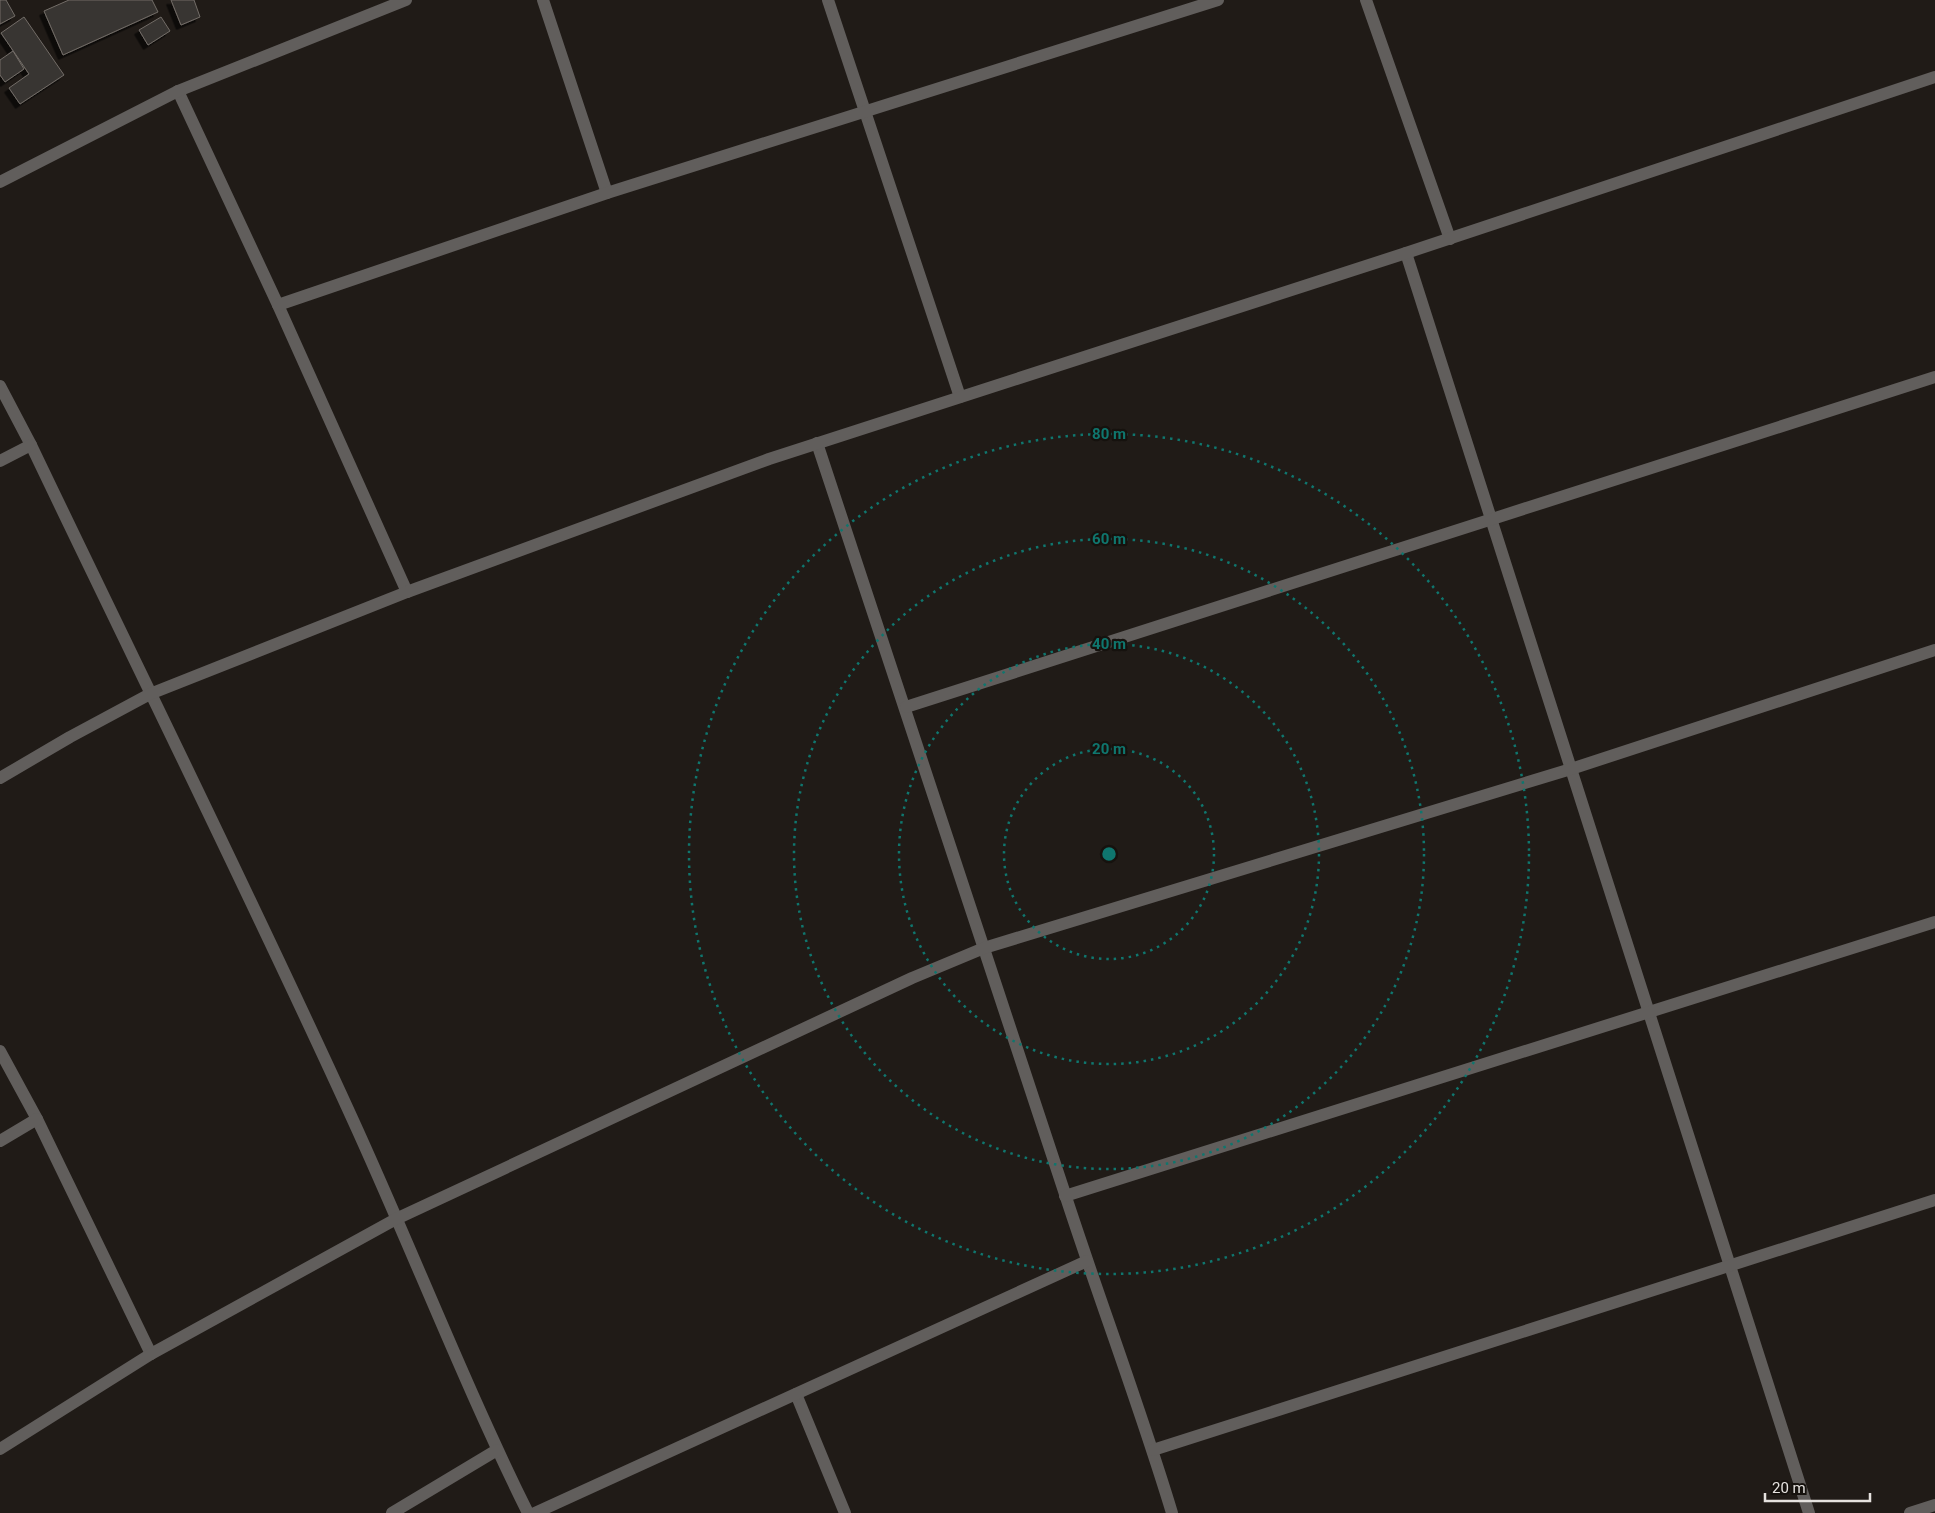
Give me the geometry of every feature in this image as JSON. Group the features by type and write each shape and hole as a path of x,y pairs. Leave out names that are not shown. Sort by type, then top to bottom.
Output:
{"street":[{"path":"0,182 178,91 406,0"},
{"path":"543,0 606,193"},
{"path":"828,0 863,111 960,397"},
{"path":"278,305 606,193 1218,0"},
{"path":"1366,0 1450,239"},
{"path":"0,778 70,737 150,694 407,592 817,443 1450,239 1935,77"},
{"path":"178,91 278,305 407,592"},
{"path":"1406,253 1809,1513"},
{"path":"906,707 1935,377"},
{"path":"0,386 31,445 287,979 353,1120 497,1450 528,1513"},
{"path":"817,443 906,707 1065,1196 1153,1450 1172,1513"},
{"path":"0,461 31,445"},
{"path":"0,1449 151,1354 396,1219 912,978 984,948 1571,769 1935,650"},
{"path":"1065,1196 1935,922"},
{"path":"0,1051 37,1118 151,1354"},
{"path":"0,1141 37,1118"},
{"path":"1153,1450 1935,1200"},
{"path":"535,1513 1087,1261"},
{"path":"796,1394 845,1513"},
{"path":"392,1513 497,1450"},
{"path":"1910,1513 1935,1505"}],"building":[{"path":"0,0 6,0 15,16 0,24"},
{"path":"69,0 152,0 158,12 63,55 44,11"},
{"path":"171,0 194,0 200,17 181,25"},
{"path":"24,17 64,75 20,104 9,88 29,74 1,33"},
{"path":"161,17 170,31 148,45 139,30"},
{"path":"13,51 24,69 5,82 0,75 0,60"}]}
